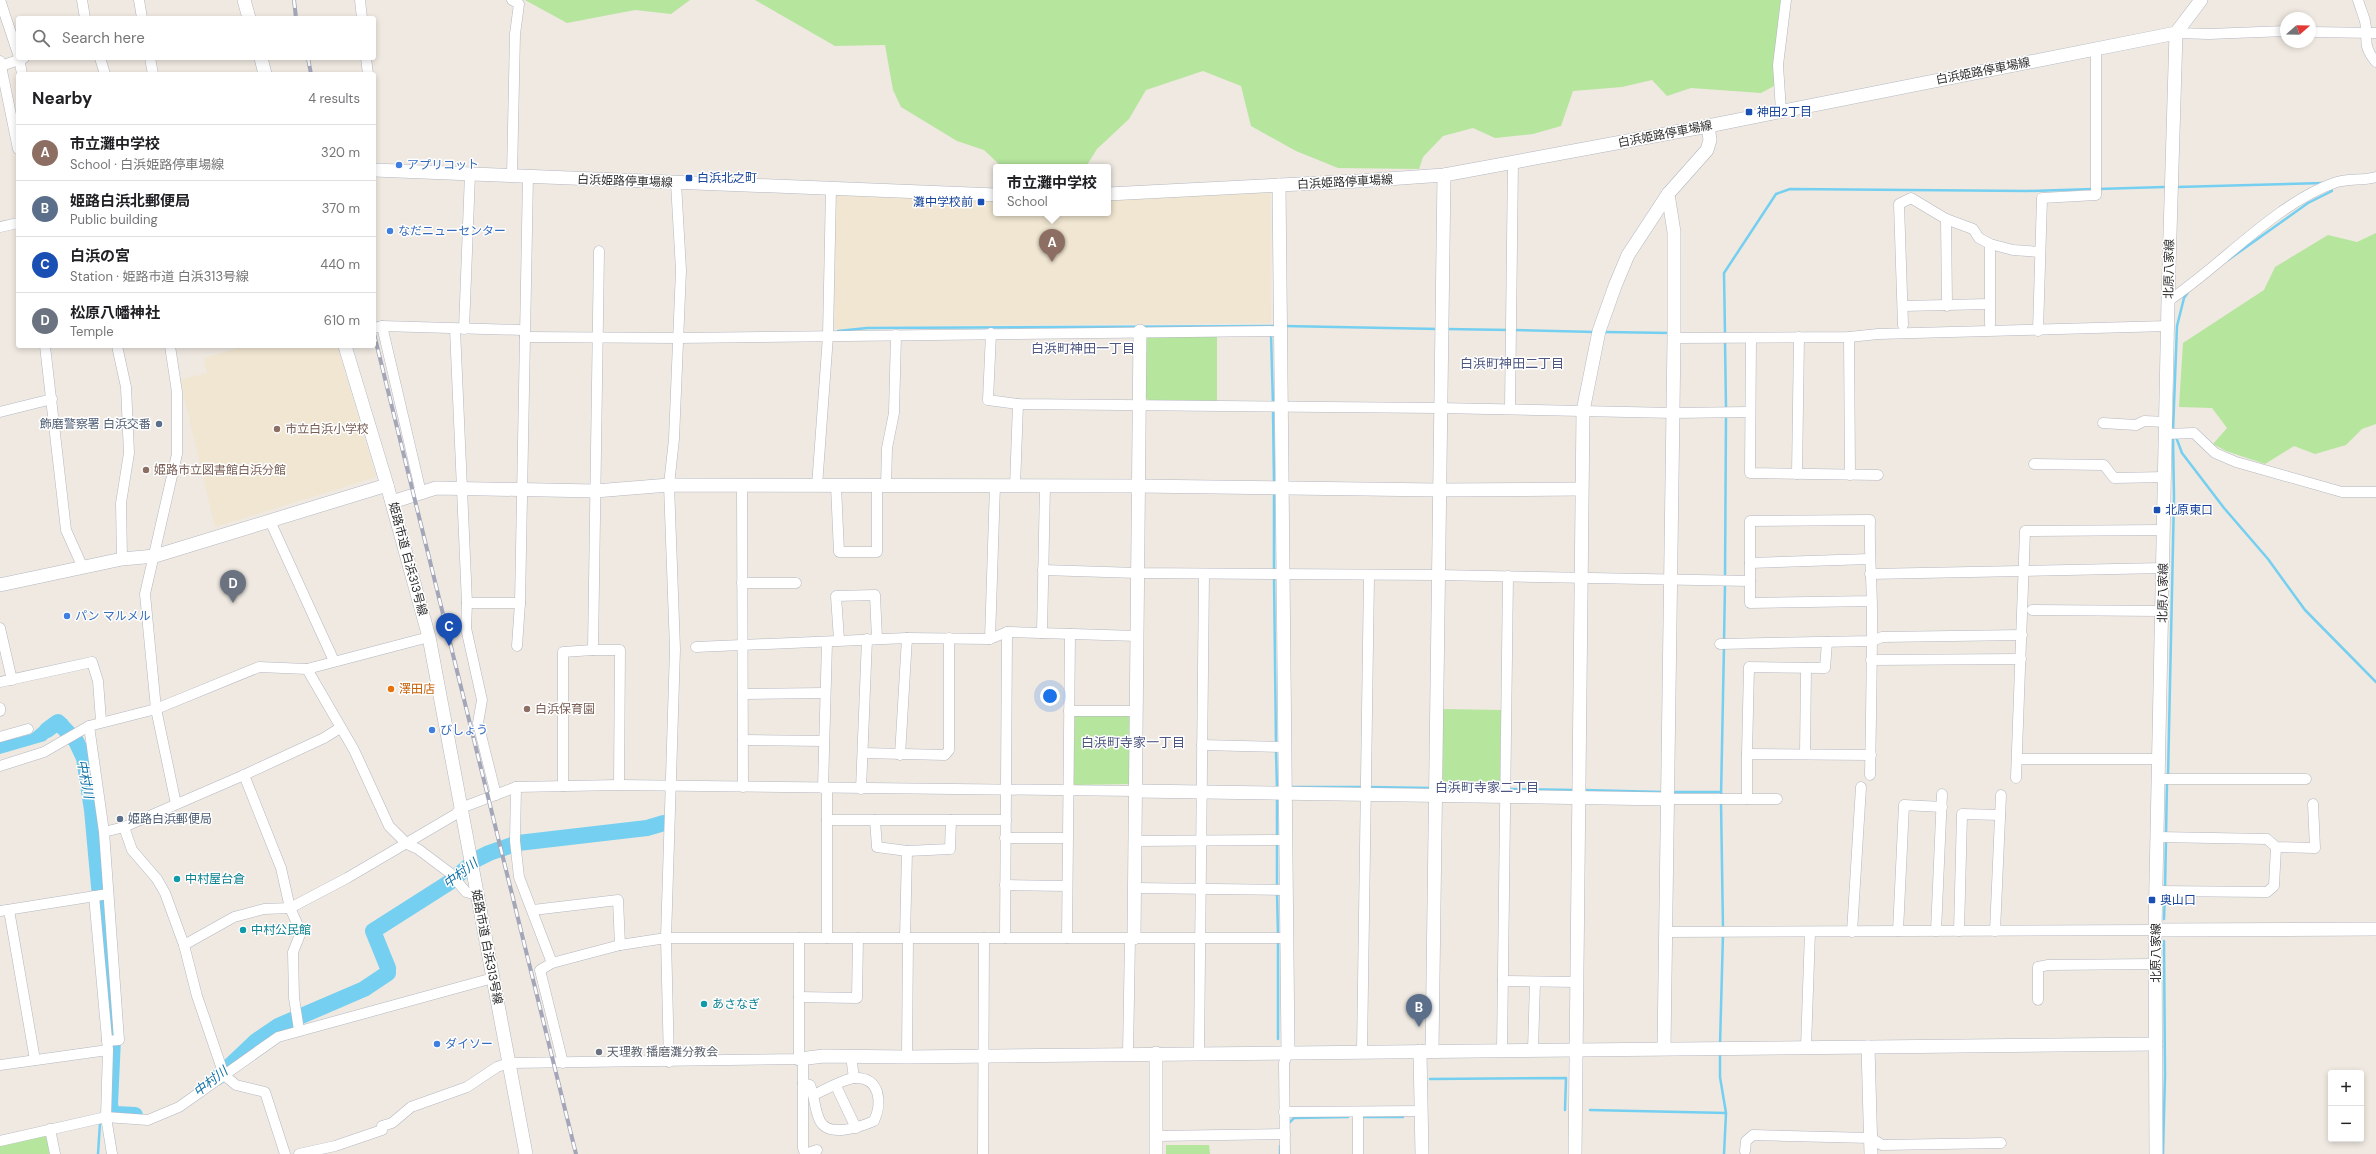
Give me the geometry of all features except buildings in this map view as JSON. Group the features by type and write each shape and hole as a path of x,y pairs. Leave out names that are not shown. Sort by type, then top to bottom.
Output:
{"street":[{"path":"0,0 16,46"},
{"path":"82,0 85,16"},
{"path":"139,0 142,16"},
{"path":"244,0 248,16"},
{"path":"360,0 362,16"},
{"path":"512,0 519,4 516,34 512,175"},
{"path":"1781,111 1778,65 1786,0"},
{"path":"2201,0 2192,6 2176,33 2209,34 2280,32"},
{"path":"2358,0 2365,22 2371,33"},
{"path":"2316,32 2371,33"},
{"name":"白浜姫路停車場線","path":"1111,194 1444,175 1708,126 2176,33"},
{"name":"北原八家線","path":"2156,1154 2155,964 2156,930 2163,891 2165,837 2159,779 2159,759 2168,301 2176,33"},
{"path":"2371,33 2365,37 2369,54 2376,62"},
{"path":"2038,331 2042,198 2096,195 2096,49"},
{"path":"16,59 1,67 16,139"},
{"path":"20,60 22,72"},
{"path":"101,60 104,72"},
{"path":"150,60 153,72"},
{"path":"262,60 265,72"},
{"path":"366,60 368,72"},
{"path":"1575,1154 1582,411 1599,331 1628,255 1668,194 1707,150 1710,140 1708,126"},
{"path":"1510,409 1513,162"},
{"name":"白浜姫路停車場線","path":"376,170 993,195"},
{"path":"470,174 459,329 461,488 467,603 466,628 482,700 478,723 496,796"},
{"path":"1422,1154 1422,1111 1426,1051 1435,795 1439,408 1444,175"},
{"path":"517,646 520,603 528,176"},
{"path":"2168,301 2276,216 2310,194 2335,182 2376,177"},
{"path":"669,1062 666,938 675,649 669,486 674,439 681,270 676,183"},
{"path":"1279,185 1281,327 1276,407 1282,488 1284,574 1286,890 1280,938 1288,1052 1284,1063 1285,1154"},
{"path":"817,486 828,332 831,188"},
{"path":"1664,1048 1674,338 1674,232 1668,194"},
{"path":"1903,325 1899,204 1911,198 1946,219 1973,229 1979,238 1990,244 2013,250 2040,252"},
{"path":"1946,219 1947,306"},
{"path":"0,227 16,223"},
{"path":"1990,244 1990,324"},
{"path":"593,650 599,251"},
{"path":"1903,306 1989,304"},
{"path":"1674,338 1849,337 1878,334 2038,331 2168,326"},
{"path":"421,493 378,327 459,329 598,338 678,338 828,332 896,335 1140,331 1268,331 1281,327"},
{"path":"1128,1054 1136,841 1137,486 1140,405 1140,331"},
{"path":"991,333 988,400 1018,404 1439,408 1673,413 1749,412"},
{"path":"836,486 839,552 877,552 882,486 887,448 894,413 896,335"},
{"path":"1797,474 1799,337"},
{"path":"1849,337 1850,475"},
{"path":"1751,338 1749,412 1750,473 1878,475"},
{"path":"45,348 66,530 83,568"},
{"path":"117,348 126,387 129,454 121,503 122,560"},
{"path":"170,348 177,392 177,454 155,556 144,594 156,709 176,804"},
{"name":"姫路市道 白浜313号線","path":"346,348 392,502 429,637 526,1154"},
{"path":"0,412 52,400"},
{"path":"1015,486 1018,404"},
{"path":"2103,423 2136,425 2144,421 2180,433 2194,433 2215,453 2243,464 2342,492 2376,492"},
{"path":"2034,464 2104,466 2114,478 2165,477"},
{"path":"0,585 122,560 155,556 387,485"},
{"path":"742,485 743,787"},
{"path":"392,502 436,488 595,491 669,486 995,485 1438,490 1581,489"},
{"path":"990,639 995,485"},
{"path":"1042,633 1045,486"},
{"path":"1870,775 1872,601 1869,559 1870,520 1750,521 1750,603 1872,601"},
{"path":"270,521 334,661"},
{"path":"2016,778 2018,759 2024,531 2164,530"},
{"path":"1750,562 1869,559"},
{"path":"1870,574 2023,569 2163,568"},
{"path":"1044,570 1137,573 1369,576 1438,575 1750,581"},
{"path":"1199,1053 1200,889 1203,792 1202,745 1204,574"},
{"path":"1362,1052 1369,576"},
{"path":"1502,1050 1508,576"},
{"path":"742,583 796,583"},
{"path":"839,640 836,596 875,594 861,789"},
{"path":"467,603 520,603"},
{"path":"2032,610 2162,611"},
{"path":"0,628 12,680"},
{"path":"1005,938 1007,632"},
{"path":"696,647 907,638 990,639 1007,632 1137,636"},
{"path":"1068,938 1067,838 1070,634"},
{"path":"1720,644 1872,641 1882,636 2022,635"},
{"path":"0,766 44,752 65,738 101,721 156,709 259,667 307,669 429,637"},
{"path":"900,755 907,638"},
{"path":"863,753 945,755 949,750 950,638"},
{"path":"827,642 824,741 827,820 827,938"},
{"path":"1747,799 1749,667 1825,668 1828,642"},
{"path":"563,786 563,652 593,650 620,650 619,785"},
{"path":"1871,660 2021,659"},
{"path":"0,682 92,662 98,682 101,721"},
{"path":"1805,754 1806,668"},
{"path":"307,669 354,750 389,826 407,844 418,849 450,873 466,892 477,895"},
{"path":"743,694 826,693"},
{"path":"1069,711 1136,711"},
{"path":"0,1065 36,1060 107,1046 119,1040 104,832 89,726"},
{"path":"104,832 124,827 244,775 324,738 340,728"},
{"path":"0,737 28,729"},
{"path":"743,740 824,741"},
{"path":"1202,745 1285,747"},
{"path":"1747,754 1871,755"},
{"path":"2018,759 2159,759"},
{"path":"244,775 281,868 290,908 300,932 293,952 294,998 299,1030"},
{"path":"2159,779 2306,779"},
{"path":"184,945 234,917 264,909 290,908 407,844 456,814 461,808 516,788 619,785 825,789 1006,789 1285,794 1366,788 1435,795 1579,796 1668,799 1778,799"},
{"path":"1852,932 1861,787"},
{"path":"516,788 515,841 519,877 533,910 552,963"},
{"path":"1936,931 1942,794"},
{"path":"1995,931 2001,795"},
{"path":"2165,837 2268,839 2276,847 2315,848 2313,804"},
{"path":"1898,931 1904,805 1942,807"},
{"path":"1959,931 1962,814 2000,815"},
{"path":"827,820 1006,820"},
{"path":"875,820 877,847 907,851 950,849 951,820"},
{"path":"124,827 132,850 157,879 165,893 184,945 197,996 223,1072 236,1085 265,1092 285,1154"},
{"path":"1005,838 1067,838"},
{"path":"1136,841 1201,842 1286,840"},
{"path":"2163,891 2267,892 2274,886 2276,847"},
{"path":"907,851 907,1057"},
{"path":"1005,885 1067,886"},
{"path":"1135,888 1286,890"},
{"path":"36,1060 4,911 108,894"},
{"path":"94,896 107,1046 106,1117 112,1154"},
{"path":"533,910 618,900 620,945"},
{"path":"1666,932 2376,929"},
{"path":"1806,1047 1810,932"},
{"path":"563,1063 540,970 552,963 620,945 666,938 1280,938"},
{"path":"799,938 799,997 803,1083 803,1148 805,1154 817,1150"},
{"path":"799,997 857,998 858,938"},
{"path":"983,1154 982,1063 985,1055 984,938"},
{"path":"2038,1000 2038,967 2048,965 2155,964"},
{"path":"0,1141 106,1117 148,1120 165,1114 223,1072 278,1037 493,978"},
{"path":"1502,981 1576,982"},
{"path":"1533,1050 1535,982"},
{"path":"298,1154 335,1146 382,1130 382,1126 392,1122 411,1106 466,1087 497,1067 509,1063 669,1062 801,1059 851,1056 907,1057 1156,1053 2156,1044"},
{"path":"1868,1047 1871,1154"},
{"path":"1156,1053 1156,1154"},
{"path":"851,1056 854,1078"},
{"path":"803,1083 810,1085 814,1095 820,1122 827,1129 845,1130 856,1128 874,1121 879,1109 880,1097 875,1088 866,1080 854,1078 814,1095"},
{"path":"836,1086 856,1128"},
{"path":"1284,1112 1422,1111"},
{"path":"1358,1112 1358,1154"},
{"path":"50,1129 55,1154"},
{"path":"1156,1136 1285,1134"},
{"path":"1745,1151 1746,1141 1753,1135 1871,1138 1882,1145 2001,1143"}],"shaded area":[{"path":"1270,192 1271,323 892,326 837,329 833,326 834,196 838,194 993,201 993,216 1111,216 1111,199"},
{"name":"市立白浜小学校","path":"238,348 338,348 376,477 215,527 180,380 207,373 204,358"}],"green space":[{"path":"525,0 690,0 671,14 635,10 567,23"},
{"path":"755,0 1782,0 1774,86 1761,93 1691,88 1667,96 1652,80 1622,87 1573,91 1561,126 1533,134 1495,138 1473,128 1443,136 1423,157 1419,169 1338,168 1296,151 1251,126 1241,86 1203,71 1146,90 1129,119 1097,149 1088,164 999,164 984,150 957,141 901,107 893,90 885,45 835,46"},
{"path":"2376,233 2376,424 2362,429 2346,445 2315,454 2294,446 2265,464 2226,451 2213,444 2227,428 2212,408 2179,407 2183,343 2264,290 2275,267 2328,235 2357,242"},
{"path":"1151,335 1217,336 1217,401 1149,401 1145,397 1146,339"},
{"path":"1442,709 1501,710 1500,787 1442,787"},
{"path":"1075,714 1132,714 1130,784 1075,785 1073,782"},
{"path":"43,1134 46,1137 51,1154 0,1154 0,1143"},
{"path":"1166,1145 1209,1145 1210,1154 1166,1154"}],"water":[{"path":"59,715 68,720 45,741 0,754 0,742 31,734 50,718"}],"waterway":[{"path":"2177,187 2324,183"},
{"path":"2098,189 2164,187"},
{"path":"2228,260 2308,203 2332,191 2330,188"},
{"path":"1725,335 1724,273 1776,194 1790,189 2028,191 2093,189"},
{"path":"2173,431 2177,326 2184,298 2188,292"},
{"path":"838,331 867,328 1277,326"},
{"path":"1284,326 1439,329"},
{"path":"1446,329 1509,330"},
{"path":"1514,330 1595,332"},
{"path":"1604,332 1671,333"},
{"path":"1271,334 1273,405"},
{"path":"1725,340 1726,409"},
{"path":"1273,410 1274,483"},
{"path":"1725,579 1726,414"},
{"path":"2168,777 2174,498 2173,436"},
{"path":"2176,437 2182,453 2224,508 2268,559 2305,610 2376,682"},
{"path":"1274,492 1274,571"},
{"path":"1274,576 1276,745"},
{"path":"1724,641 1725,584"},
{"path":"1721,797 1724,646"},
{"name":"中村川","path":"47,730 58,722 76,741 84,758 92,810 113,1039 110,1104 111,1111 116,1114 135,1115"},
{"path":"1276,750 1277,789"},
{"path":"2166,835 2167,782"},
{"path":"1290,787 1363,787"},
{"path":"1368,787 1431,788"},
{"path":"1440,788 1503,789"},
{"path":"1508,789 1575,790"},
{"path":"1584,790 1663,792"},
{"path":"1672,792 1721,792"},
{"path":"1277,798 1277,837"},
{"path":"1721,802 1723,929"},
{"name":"中村川","path":"218,1077 256,1041 278,1026 364,989 388,973 388,968 373,931 450,882 477,859 489,853 518,843 647,828 664,823"},
{"path":"2165,889 2166,840"},
{"path":"1277,842 1277,887"},
{"path":"1277,892 1278,935"},
{"path":"2164,919 2165,894"},
{"path":"1720,1045 1723,934"},
{"path":"1278,940 1278,1039"},
{"path":"2163,1154 2165,1075 2164,941"},
{"path":"1720,1052 1720,1077 1726,1113 1724,1154"},
{"path":"1430,1079 1566,1078 1565,1110"},
{"path":"1590,1110 1726,1113"},
{"path":"1290,1122 1294,1118 1348,1117"},
{"path":"1363,1117 1403,1117"},
{"path":"98,1154 100,1123"},
{"path":"1280,1146 1280,1154"}],"railway":[{"path":"294,0 296,16"},
{"path":"308,60 311,72"},
{"path":"376,342 576,1154"}],"place":[{"name":"神田2丁目","path":"1749,112"},
{"name":"アプリコット","path":"399,165"},
{"name":"白浜北之町","path":"689,178"},
{"name":"灘中学校前","path":"981,202"},
{"name":"なだニューセンター","path":"390,231"},
{"name":"市立灘中学校","path":"1052,262"},
{"name":"飾磨警察署 白浜交番","path":"159,424"},
{"name":"市立白浜小学校","path":"277,429"},
{"name":"姫路市立図書館白浜分館","path":"146,470"},
{"name":"北原東口","path":"2157,510"},
{"name":"松原八幡神社","path":"233,603"},
{"name":"パン マルメル","path":"67,616"},
{"name":"白浜の宮","path":"449,646"},
{"name":"澤田店","path":"391,689"},
{"name":"白浜保育園","path":"527,709"},
{"name":"びしょう","path":"432,730"},
{"name":"姫路白浜郵便局","path":"120,819"},
{"name":"中村屋台倉","path":"177,879"},
{"name":"奥山口","path":"2152,900"},
{"name":"中村公民館","path":"243,930"},
{"name":"あさなぎ","path":"704,1004"},
{"name":"姫路白浜北郵便局","path":"1419,1027"},
{"name":"ダイソー","path":"437,1044"},
{"name":"天理教 播磨灘分教会","path":"599,1052"}],"district":[{"name":"白浜町神田一丁目","path":"1083,348"},
{"name":"白浜町神田二丁目","path":"1512,363"},
{"name":"白浜町寺家一丁目","path":"1133,742"},
{"name":"白浜町寺家二丁目","path":"1487,787"}]}
